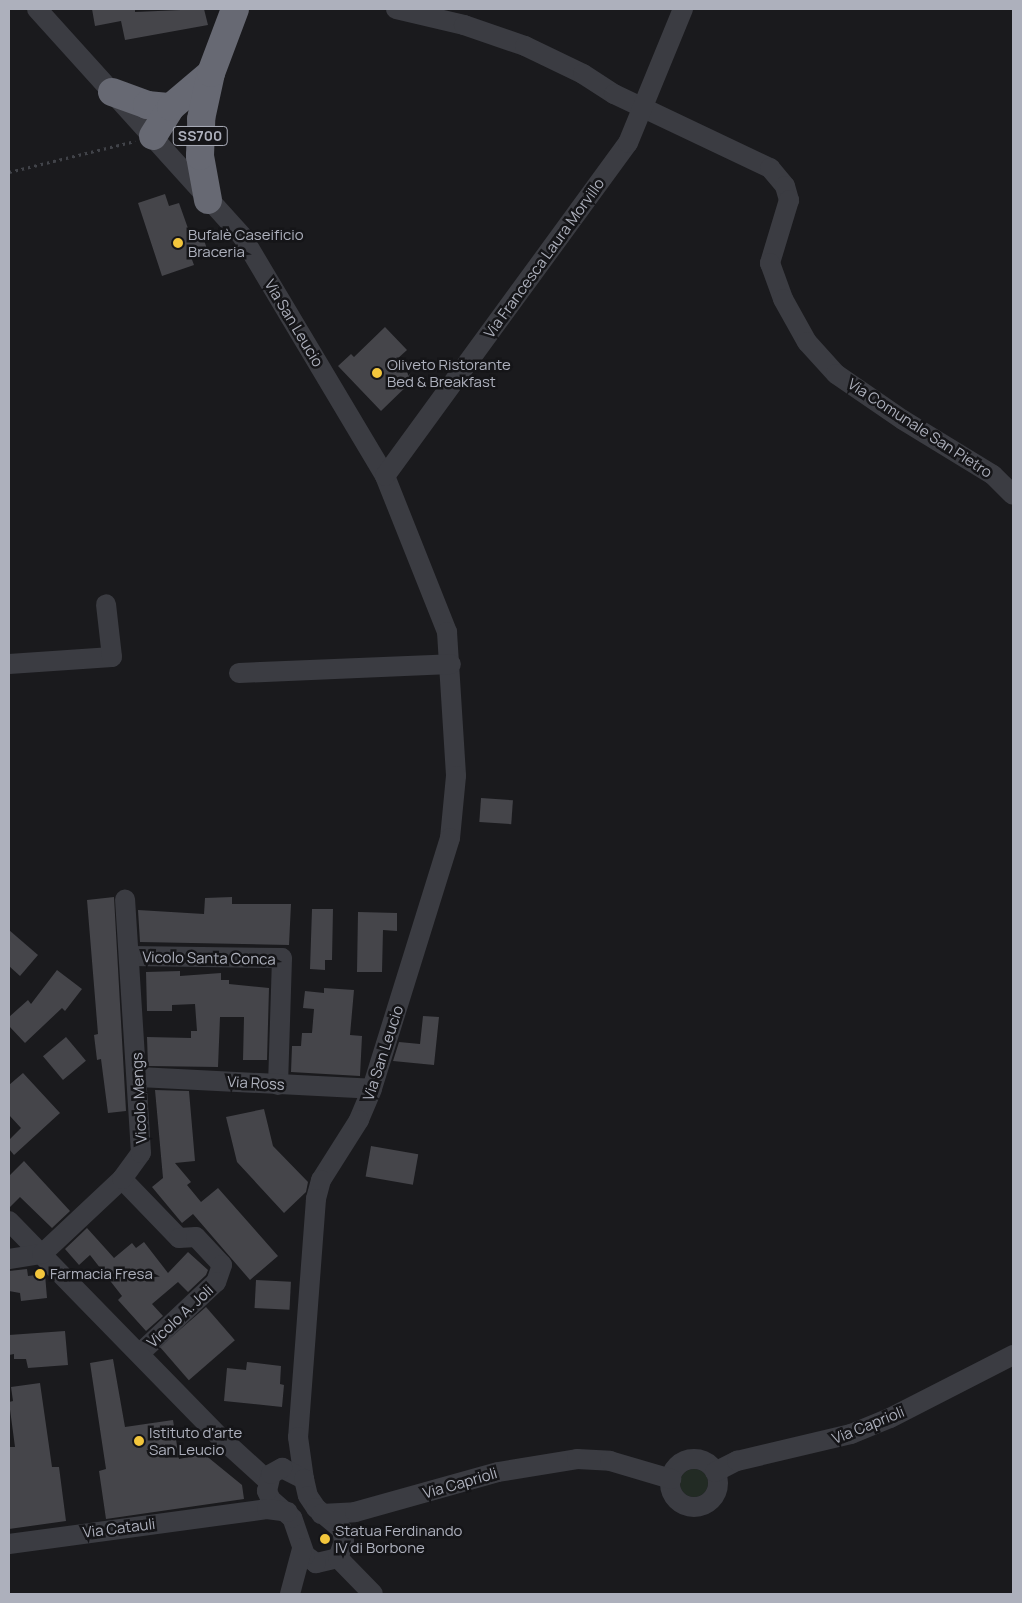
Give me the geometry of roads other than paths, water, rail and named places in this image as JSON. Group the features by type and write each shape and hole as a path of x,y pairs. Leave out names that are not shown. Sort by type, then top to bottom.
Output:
{"highway":[{"name":"SS700","path":"208,200 200,156 201,119 212,73 235,9"},
{"name":"SS700","path":"153,136 171,107 212,73"},
{"name":"SS700","path":"112,92 148,105 171,107"},
{"name":"SS700","path":"153,136 180,134 201,119"}],"street":[{"name":"Via San Leucio","path":"37,9 242,236 384,476 447,632 451,664 456,776 450,838 372,1089 360,1120 321,1180 316,1199 298,1437 308,1496 321,1514 342,1530"},
{"name":"Via Comunale San Pietro","path":"396,9 464,25 525,46 643,108 770,168 786,186 789,200 770,263 783,299 807,342 836,374 903,420 993,475 1013,495"},
{"path":"643,108 684,9"},
{"name":"Via Francesca Laura Morvillo","path":"384,476 628,143 643,108"},
{"path":"9,664 112,657 106,604"},
{"path":"238,672 451,664"},
{"name":"Vicolo Mengs","path":"42,1254 122,1179 142,1153 139,1076 126,900"},
{"name":"Vicolo Santa Conca","path":"130,956 282,958 278,1085"},
{"name":"Via Ross","path":"139,1076 372,1089"},
{"name":"Vicolo A. Joli","path":"122,1179 179,1238 196,1237 222,1265 216,1282 139,1354"},
{"path":"9,1221 222,1439 272,1480 304,1478"},
{"path":"9,1259 42,1254"},
{"name":"Via Caprioli","path":"715,1472 738,1461 851,1434 890,1418 1013,1355"},
{"name":"Via San Leucio","path":"272,1480 298,1437"},
{"name":"Via Caprioli","path":"321,1514 343,1515 498,1472 577,1459 610,1461 671,1479"},
{"path":"691,1460 705,1462 715,1472 716,1493 701,1506 687,1506 676,1498 671,1479 678,1466 691,1460"},
{"path":"272,1480 271,1500 288,1512 297,1527 302,1549 310,1560 331,1560 374,1594"},
{"name":"Via Catauli","path":"230,1514 250,1507 272,1480"},
{"name":"Via Catauli","path":"9,1544 267,1509 288,1512"},
{"name":"Via Caprioli","path":"342,1530 367,1509"},
{"path":"294,1592 331,1560 344,1541 342,1530"},
{"path":"294,1592 302,1549"}],"place":[{"name":"Bufalè Caseificio Braceria","path":"178,243"},
{"name":"Oliveto Ristorante Bed & Breakfast","path":"377,373"},
{"name":"Farmacia Fresa","path":"40,1274"},
{"name":"Istituto d'arte San Leucio","path":"139,1441"},
{"name":"Statua Ferdinando IV di Borbone","path":"325,1539"}]}
